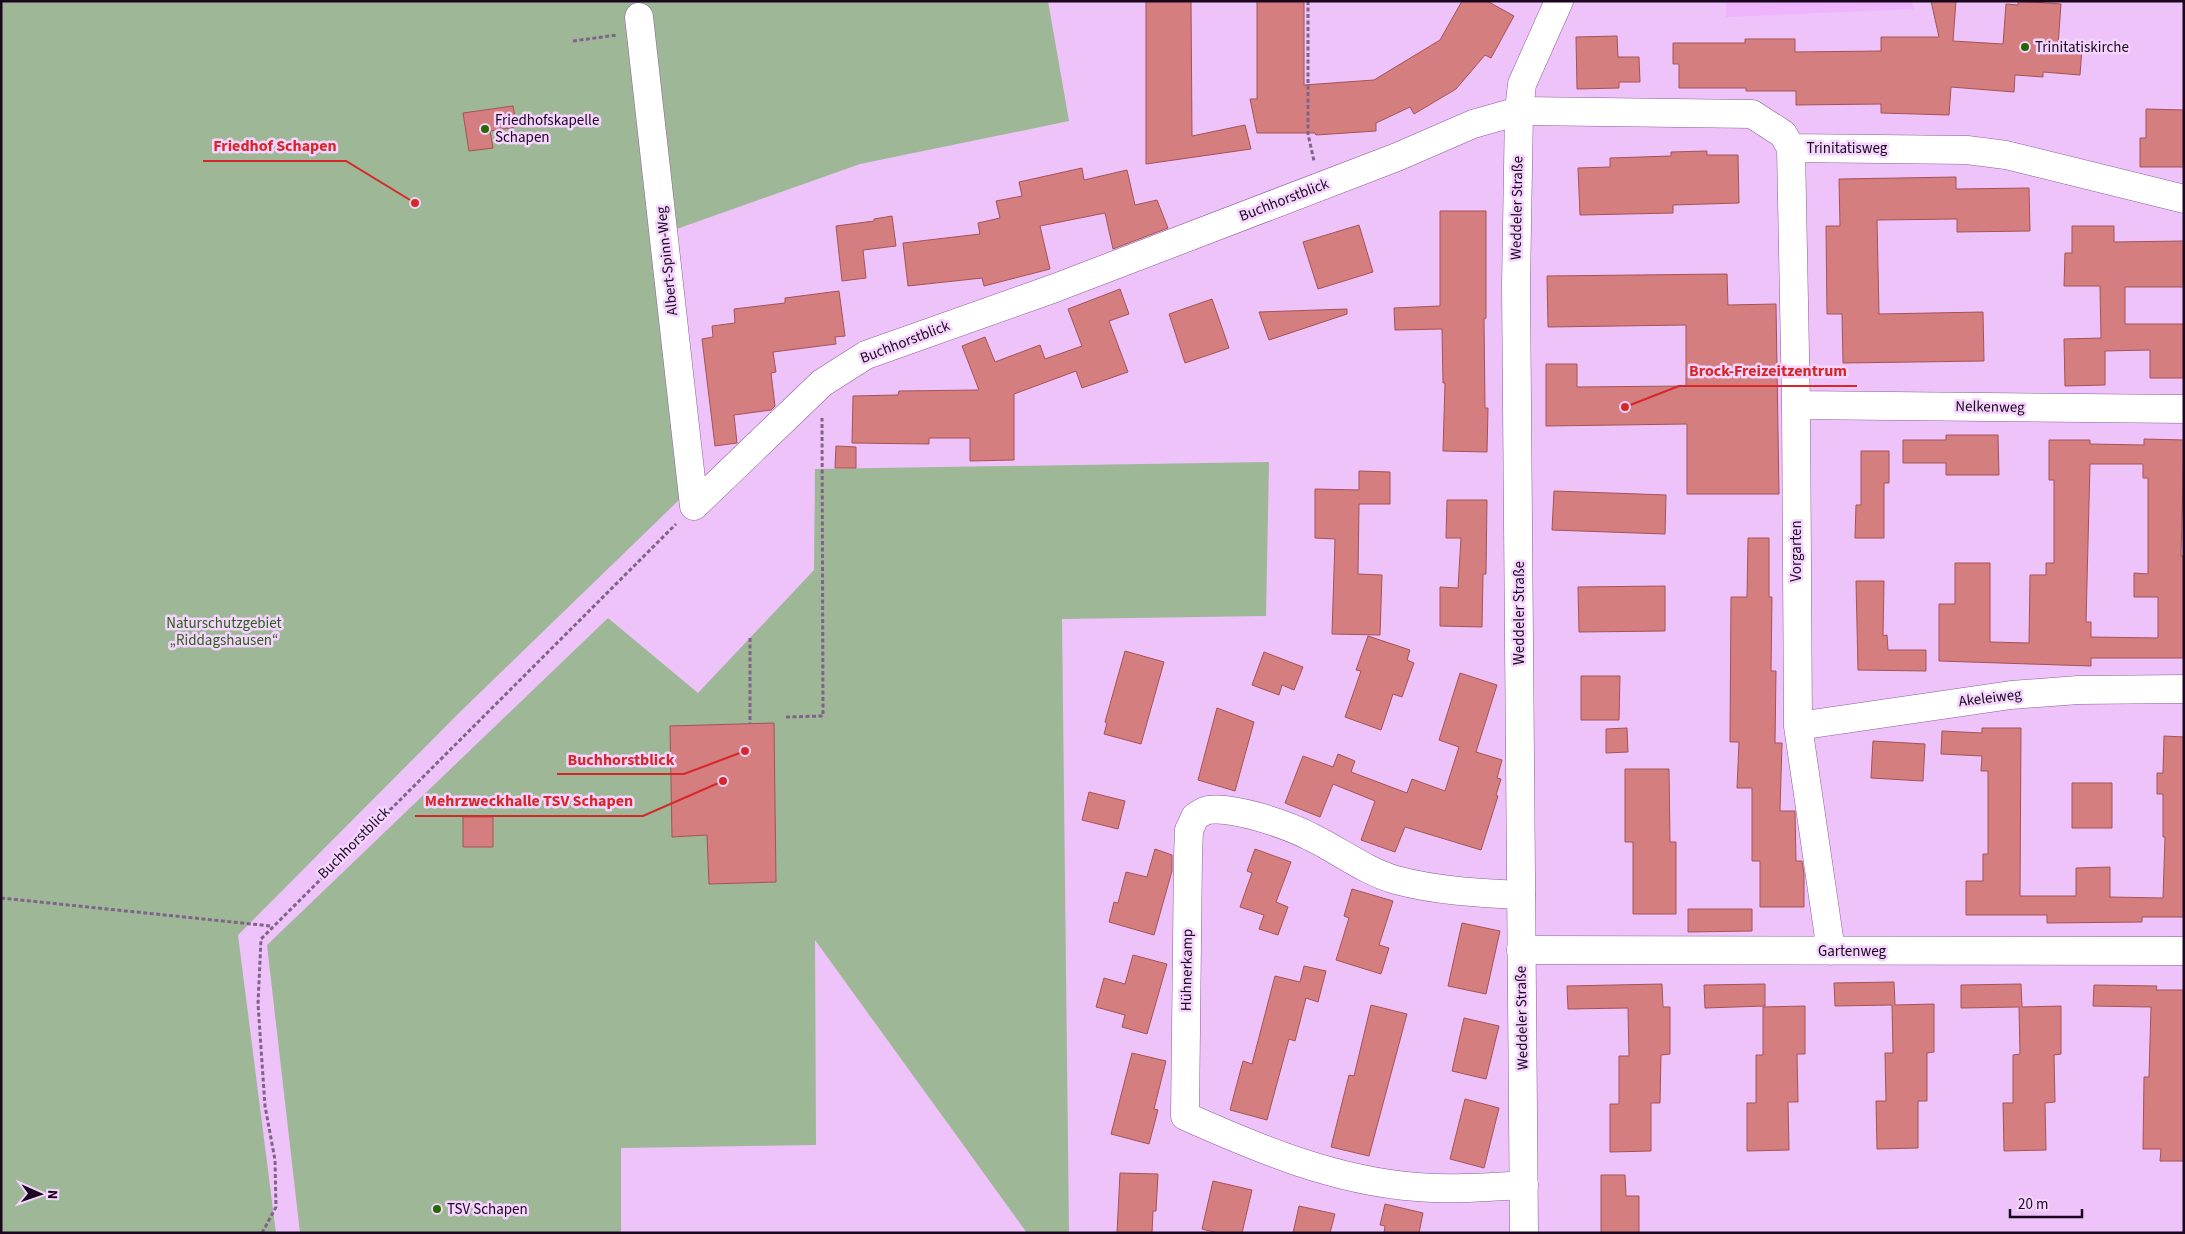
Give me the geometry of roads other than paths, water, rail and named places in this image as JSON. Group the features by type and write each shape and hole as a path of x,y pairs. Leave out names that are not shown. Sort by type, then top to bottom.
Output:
{"street":[{"name":"Weddeler Straße","path":"1524,1233 1516,285 1520,111 1522,84 1559,1"},
{"name":"Albert-Spinn-Weg","path":"640,24 694,506"},
{"name":"Trinitatisweg","path":"1520,111 1752,114 1783,134 1791,148 1939,148 2006,155 2184,199"},
{"name":"Buchhorstblick","path":"694,506 822,382 866,355 1055,288 1397,157 1474,124 1520,111"},
{"name":"Vorgarten","path":"1791,148 1796,405 1798,726 1831,951"},
{"name":"Nelkenweg","path":"1796,405 2184,409"},
{"name":"Akeleiweg","path":"1798,726 2011,695 2078,690 2184,688"},
{"name":"Hühnerkamp","path":"1521,895 1450,890 1396,879 1362,867 1311,836 1282,825 1226,810 1207,810 1195,816 1189,830 1185,1116 1263,1151 1360,1178 1418,1188 1524,1185"},
{"name":"Gartenweg","path":"1521,950 2184,951"}],"place":[{"name":"Trinitatiskirche","path":"2025,47"},
{"name":"Friedhofskapelle Schapen","path":"485,129"},
{"name":"Friedhof Schapen","path":"415,203"},
{"name":"Brock-Freizeitzentrum","path":"1625,407"},
{"name":"Buchhorstblick","path":"745,751"},
{"name":"Mehrzweckhalle TSV Schapen","path":"723,781"},
{"name":"TSV Schapen","path":"437,1209"}],"park label":[{"name":"Naturschutzgebiet „Riddagshausen“","path":"224,632"}]}
